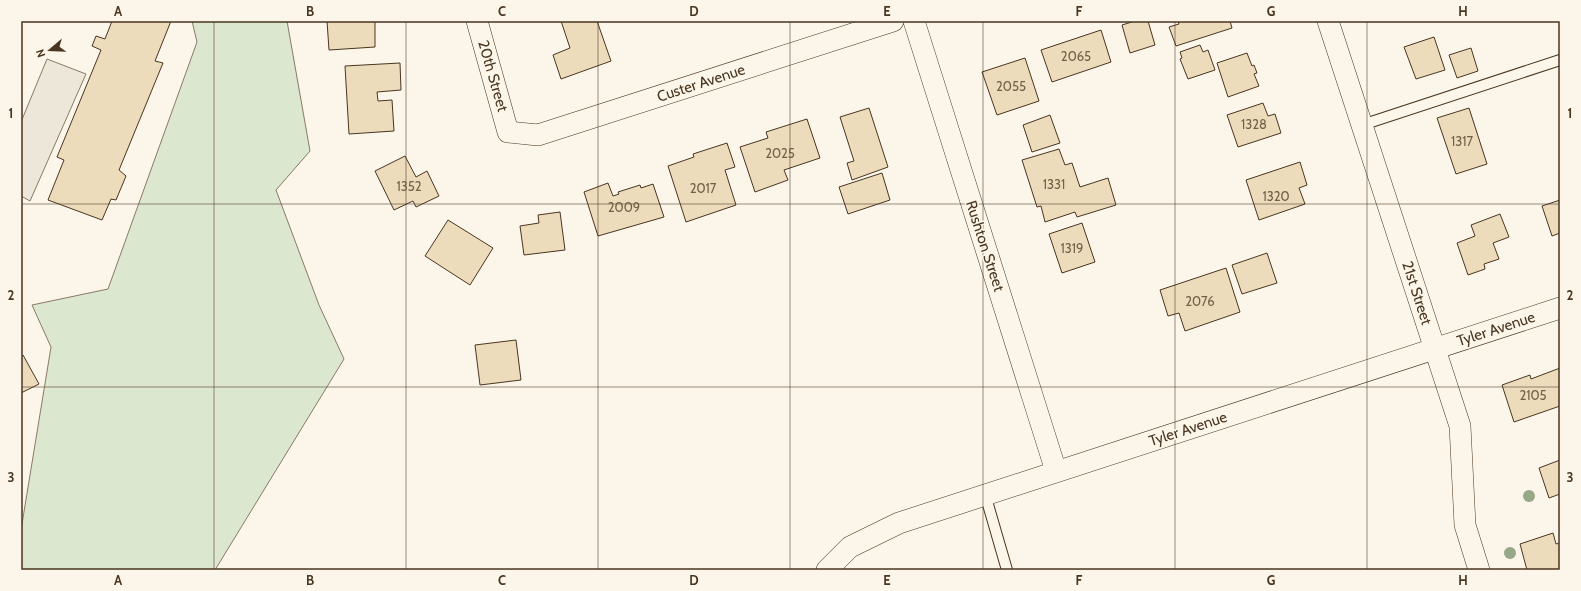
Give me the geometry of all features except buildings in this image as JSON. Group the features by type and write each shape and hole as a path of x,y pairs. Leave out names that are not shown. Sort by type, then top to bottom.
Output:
{"street":[{"name":"20th Street","path":"477,21 508,132"},
{"name":"Custer Avenue","path":"508,132 538,135 893,21"},
{"name":"Rushton Street","path":"914,21 1056,471"},
{"name":"21st Street","path":"1328,21 1460,426 1465,525 1479,570"},
{"name":"Tyler Avenue","path":"827,570 850,547 899,523 1056,471 1435,350 1560,308"}],"lane":[{"path":"1362,125 1560,60"},
{"path":"985,494 1007,570"}],"green space":[{"path":"192,21 287,21 310,151 276,190 319,305 344,359 215,570 21,570 21,530 51,347 32,305 108,289 197,42"}],"shaded area":[{"path":"47,59 86,74 30,201 21,196 21,122"}]}
